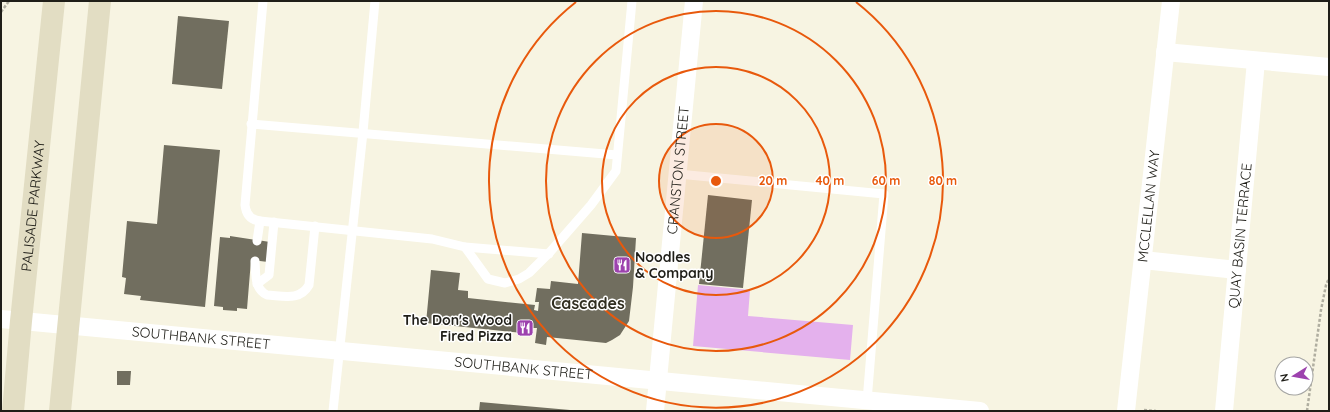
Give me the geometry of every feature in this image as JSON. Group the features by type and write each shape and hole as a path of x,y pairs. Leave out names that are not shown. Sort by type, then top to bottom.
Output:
{"main road":[{"name":"PALISADE PARKWAY","path":"13,411 11,320 54,1"},
{"path":"60,411 100,1"}],"street":[{"name":"CRANSTON STREET","path":"655,411 694,1"},
{"name":"MCCLELLAN WAY","path":"1126,411 1171,1"},
{"path":"1165,52 1329,67"},
{"name":"QUAY BASIN TERRACE","path":"1224,411 1256,61"},
{"path":"1143,260 1237,270"},
{"name":"SOUTHBANK STREET","path":"11,320 980,411"}],"lane":[{"path":"263,1 244,205 245,212 249,217 260,221 432,239 465,246 549,254"},
{"path":"332,411 363,132 375,1"},
{"path":"465,246 484,276 492,281 498,283 512,282 519,279 529,273 549,254 591,205 616,171 632,1"},
{"path":"251,124 617,154"},
{"path":"678,174 884,194 866,401"},
{"path":"257,241 260,221"},
{"path":"257,284 269,275 274,222"},
{"path":"255,261 257,284 259,289 267,295 292,297 300,296 306,292 309,285 315,226"}],"path":[{"path":"1,12 9,1"},
{"path":"1307,411 1321,310 1326,285 1329,278"}],"shaded area":[{"path":"698,285 750,290 748,316 853,325 850,360 693,346"}],"building":[{"path":"178,16 229,21 222,89 172,84"},
{"path":"164,145 220,150 205,307 140,300 141,296 124,294 126,278 122,277 127,221 157,224"},
{"path":"708,195 752,200 743,288 699,284"},
{"path":"582,233 636,238 629,321 620,335 612,340 606,343 547,337 546,345 535,343 537,328 533,328 532,334 426,323 431,270 460,273 458,290 468,291 468,298 535,305 534,310 538,311 539,302 535,302 537,288 550,289 551,281 578,284"},
{"path":"230,236 270,242 268,262 251,260 247,309 237,308 237,311 223,310 223,307 214,306 220,237 230,238"},
{"path":"117,371 131,371 130,385 117,385"},
{"path":"480,402 570,410 570,411 479,411"}],"place":[{"name":"Noodles & Company","path":"622,265"},
{"name":"The Don's Wood Fired Pizza","path":"525,328"}],"district":[{"name":"Cascades","path":"588,303"}]}
